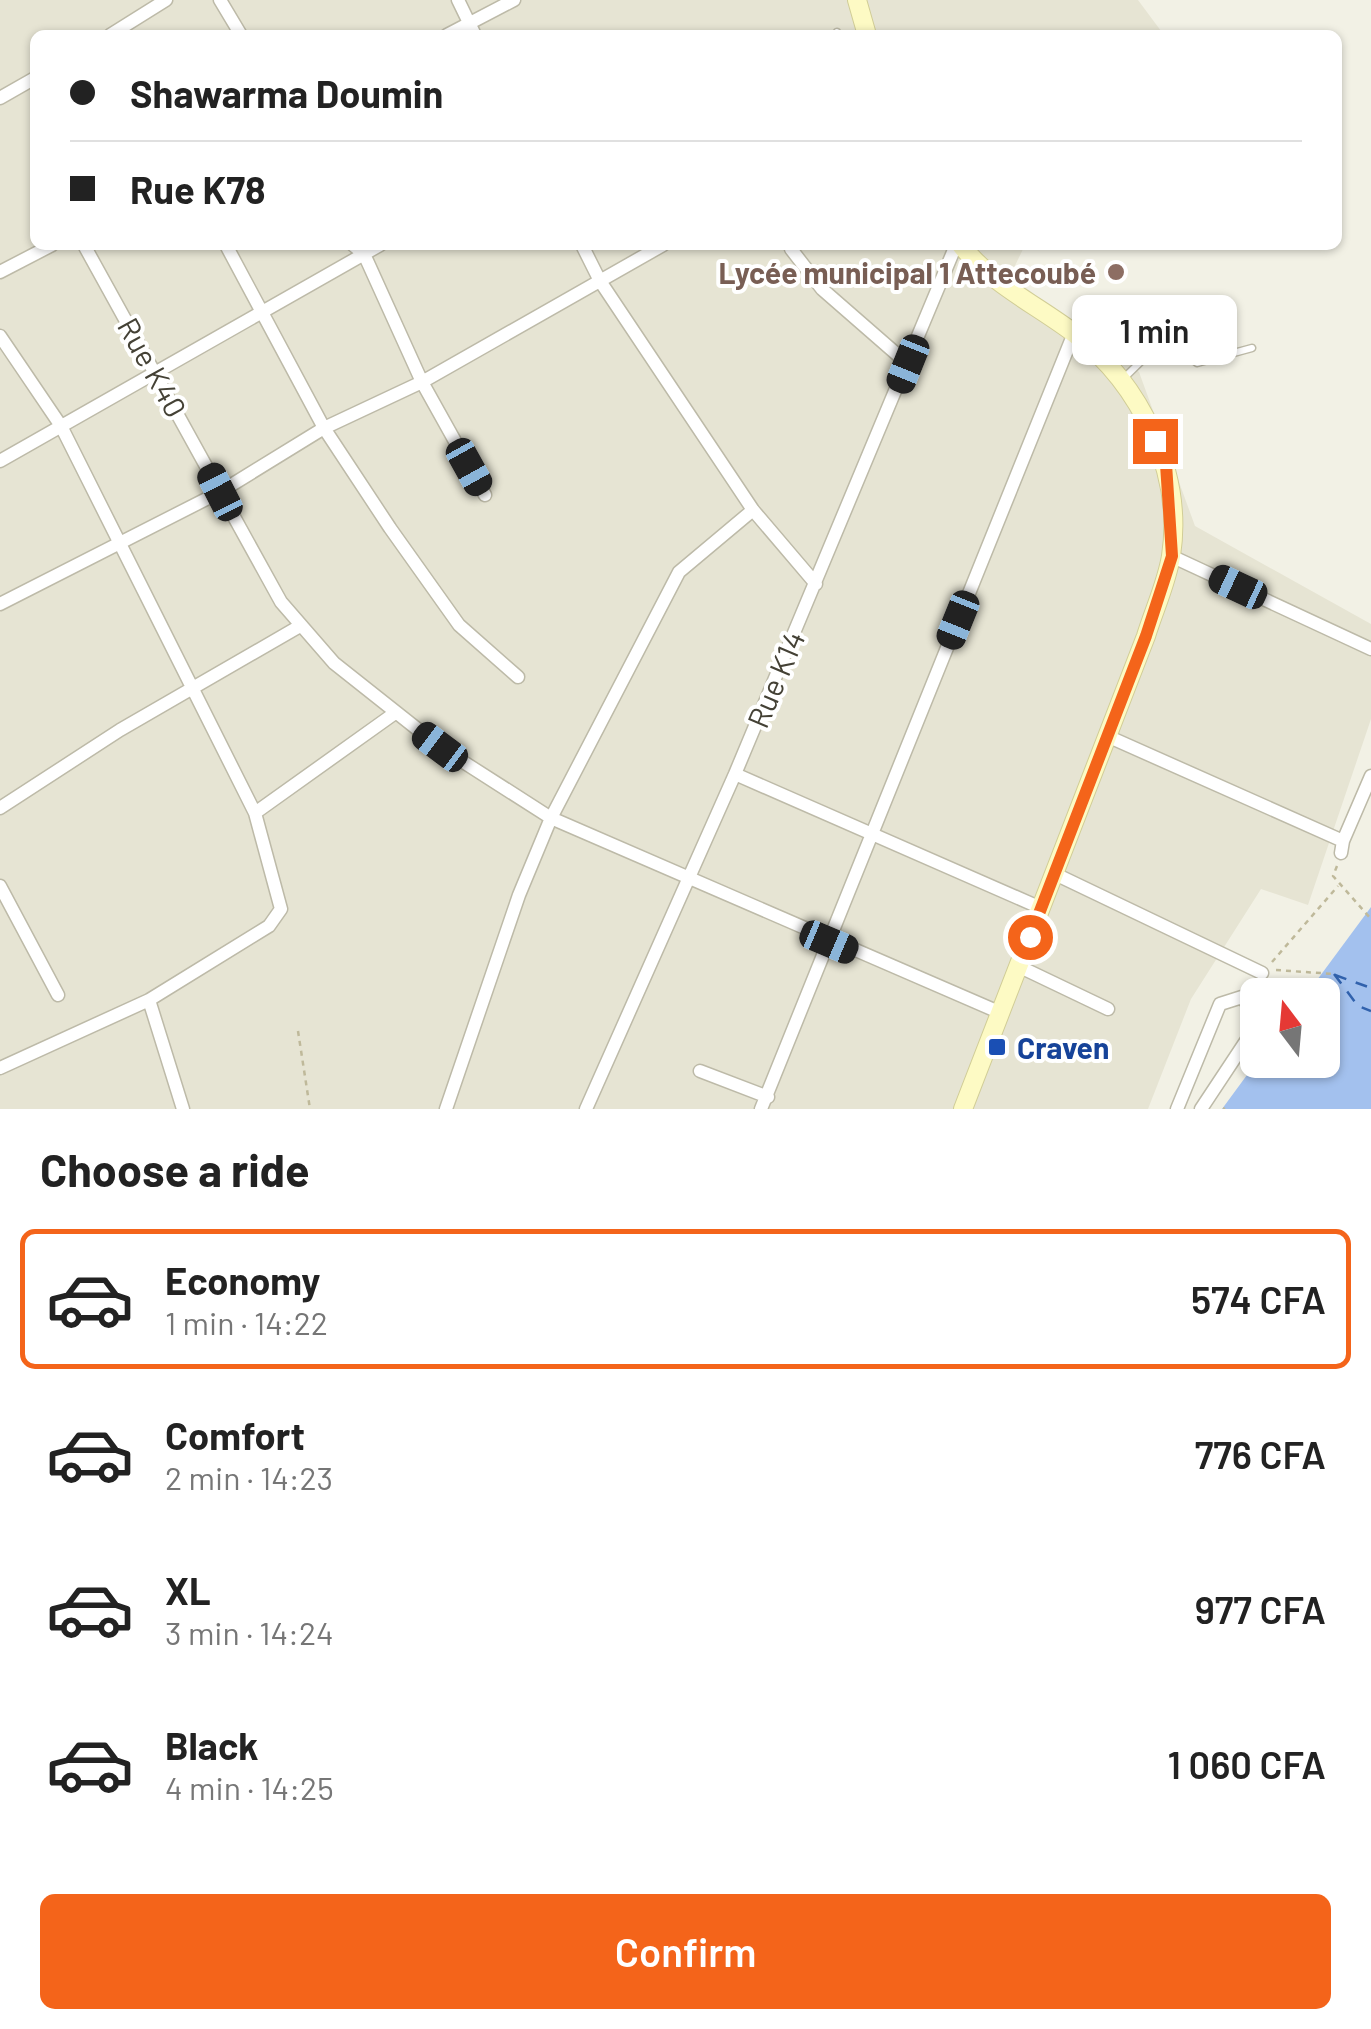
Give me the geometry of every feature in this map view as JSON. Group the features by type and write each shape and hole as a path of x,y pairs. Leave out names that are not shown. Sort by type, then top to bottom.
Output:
{"street":[{"path":"118,30 166,0"},
{"path":"220,0 238,30"},
{"path":"458,0 472,29 514,0"},
{"path":"857,0 866,30"},
{"path":"0,98 30,81"},
{"path":"0,272 42,250"},
{"name":"Rue K40","path":"87,250 158,372 281,602 334,662 395,713 552,818 829,942 1001,1013"},
{"path":"229,250 324,428 460,625 518,676"},
{"path":"0,461 265,313 359,250 422,382 485,495"},
{"path":"584,250 600,281 753,510 816,584"},
{"path":"0,604 220,492 324,428 422,382 654,250"},
{"path":"792,250 822,289 908,364"},
{"name":"Rue K14","path":"586,1109 816,584 956,250"},
{"path":"963,1109 1172,556 1166,464 1122,379 1074,333 1001,284 964,250"},
{"path":"700,1071 764,1103 1074,333"},
{"path":"0,336 61,426 194,687 255,813 281,909 269,926 245,945 148,1000 0,1068"},
{"path":"446,1109 518,895 552,818 679,572 753,510"},
{"path":"1172,556 1371,649"},
{"path":"0,808 300,626"},
{"path":"255,813 395,713"},
{"path":"1107,736 1342,847 1371,776"},
{"path":"734,774 1041,908"},
{"path":"1052,873 1262,973"},
{"path":"0,886 58,995"},
{"path":"1018,966 1108,1009"},
{"path":"1178,1109 1210,1020 1220,1004 1242,997 1252,1009 1250,1035 1201,1109"},
{"path":"148,1000 182,1109"}],"lane":[{"path":"1122,379 1165,338 1197,364 1252,348"}],"path":[{"path":"1342,847 1334,876 1338,886 1371,919"},
{"path":"1334,974 1266,970 1338,886"},
{"path":"298,1031 310,1109"}],"shaded area":[{"path":"0,0 1138,0 1160,30 30,30 30,250 1023,250 1010,276 1139,372 1195,526 1371,624 1371,719 1308,905 1261,889 1191,999 1148,1109 0,1109"}],"water":[{"path":"1371,907 1371,1109 1222,1109 1245,1078 1340,1078 1340,978 1319,978"}],"ferry route":[{"path":"1334,974 1358,1006 1371,1011"},
{"path":"1335,975 1371,988"}],"place":[{"name":"Lycée municipal 1 Attecoubé","path":"1116,272"},
{"name":"Craven","path":"997,1047"}],"route":[{"path":"1030,937 1146,636 1172,556 1166,464 1155,441"}]}
